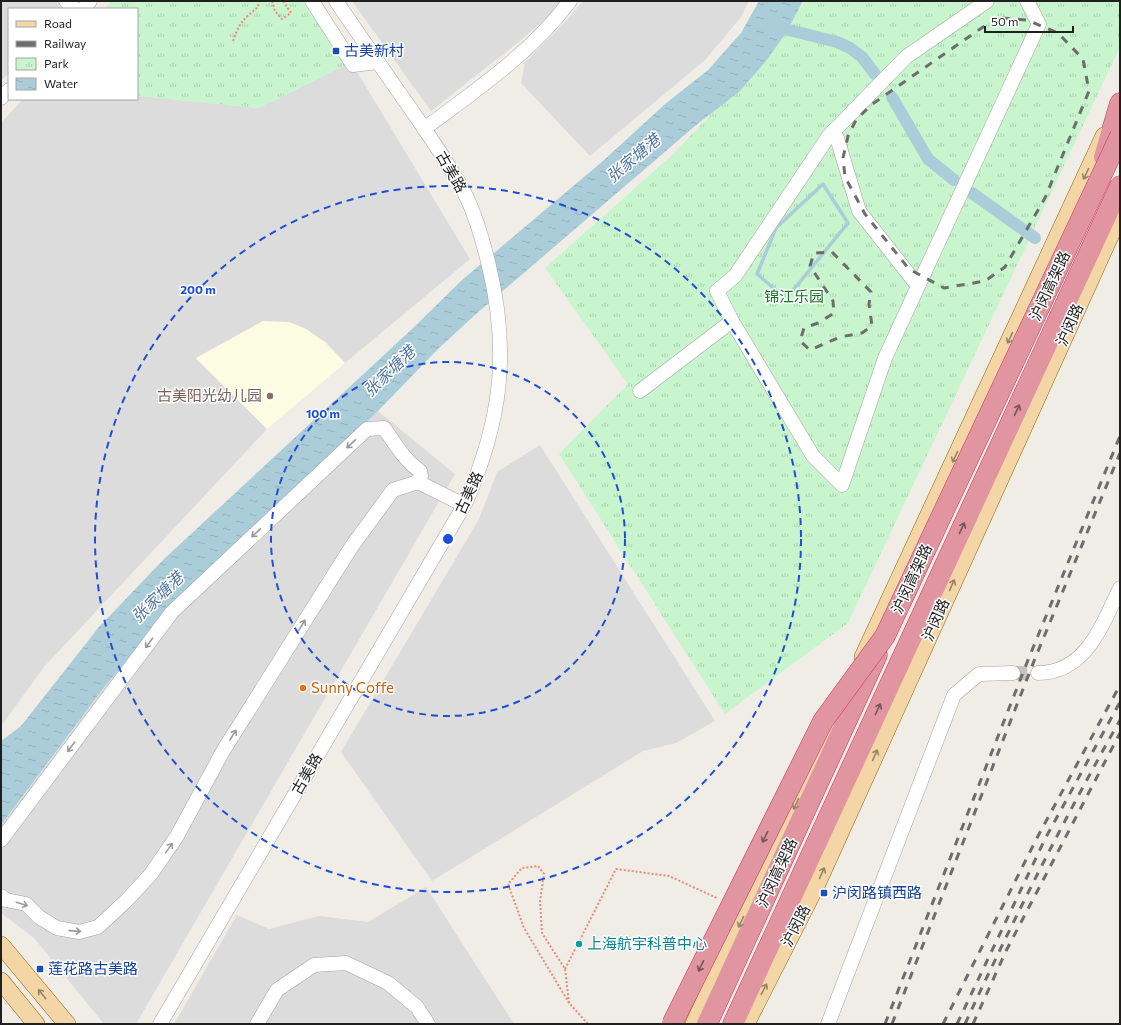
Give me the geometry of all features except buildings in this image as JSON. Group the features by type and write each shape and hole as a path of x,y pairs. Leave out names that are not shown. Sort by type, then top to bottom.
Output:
{"highway":[{"path":"1111,198 1120,102"},
{"name":"沪闵高架路","path":"733,1024 1111,198 1120,136"},
{"name":"沪闵高架路","path":"707,1024 885,636 1111,198"},
{"path":"672,1024 824,721 885,636"}],"main road":[{"path":"694,1024 1120,102"},
{"name":"沪闵路","path":"746,1024 816,886 1111,198 1120,156"},
{"name":"沪闵路","path":"1026,303 1061,284 1111,198"},
{"path":"1,945 67,1024"},
{"path":"1,981 36,1024"}],"street":[{"path":"66,1 74,8"},
{"path":"312,1 353,64 378,62"},
{"name":"古美路","path":"160,1024 464,505 481,466 492,428 497,402 502,361 498,311 485,246 464,194 424,129 336,1"},
{"path":"424,129 518,57 544,32 570,1"},
{"path":"987,1 906,57 828,137 735,276 717,291 732,321 813,456 842,485 885,358 1039,24 1027,1"},
{"path":"834,131 859,211 918,286"},
{"path":"640,391 732,321"},
{"path":"1,840 172,612 367,430 384,428 402,454 420,471 421,476 418,482"},
{"path":"1,896 6,900 26,904 40,917 58,928 79,932 98,927 127,900 151,874 177,836 223,751 352,546 393,490 418,482 464,505"},
{"path":"1038,673 1050,673 1075,662 1097,635 1120,588"},
{"path":"828,1024 954,695 979,674 1013,674"},
{"path":"257,1024 277,990 314,965 346,963 388,983 417,1007 428,1024"}],"path":[{"path":"234,41 238,26 246,16 258,7 259,1"},
{"path":"272,1 275,11 282,19 291,13 283,1"},
{"path":"569,1003 564,969 542,933 540,902 544,874 538,866 522,868 508,884 524,928 569,1003 588,1024"},
{"path":"564,969 616,869 669,876 719,899"}],"shaded area":[{"path":"1,1 75,1 69,8 8,8 8,74 1,81"},
{"path":"352,1 562,1 554,12 431,111"},
{"path":"583,1 749,1 741,17 705,60 590,156 521,83 525,62 569,18"},
{"path":"351,62 470,259 345,363 325,342 196,359 267,429 44,667 1,726 1,123 22,100 138,100 138,94 140,96 259,108"},
{"name":"古美阳光幼儿园","path":"263,321 289,322 306,329 325,342 345,363 267,429 196,358"},
{"path":"378,411 455,474 136,1024 104,1024 34,938 1,913 1,825 105,686 171,609"},
{"path":"540,445 715,721 676,743 643,751 432,881 341,752 479,519 497,472"},
{"path":"426,887 514,1024 174,1024 237,915 269,929 319,916 368,922"}],"green space":[{"path":"111,1 311,1 351,62 259,108 140,96 138,94 138,8 105,8"},
{"name":"锦江乐园","path":"806,1 1120,1 1120,47 848,623 725,714 559,454 628,384 545,268 672,155 714,111"}],"water":[{"name":"张家塘港","path":"759,1 803,1 786,33 766,61 740,91 695,126 476,314 438,349 378,411 171,609 105,686 1,825 1,741 21,726 99,627 164,559 411,330 462,280 604,160 664,105 708,70 741,33"}],"waterway":[{"path":"773,26 837,42 850,48 862,57 875,74"},
{"path":"892,97 928,159 954,180"},
{"path":"823,184 848,223 790,294 783,296 757,274 776,228 823,184"},
{"path":"972,193 1035,238"}],"tunnel":[{"path":"1013,673 1038,673"}],"railway":[{"path":"1002,18 1027,20 1058,33 1083,59 1089,91 1045,198 1005,267 985,281 944,288 909,269 865,214 845,177 843,158 848,136 856,120 871,105 983,27 1002,18"},
{"path":"832,252 871,292 869,304 872,326 862,333 840,337 810,350 800,341 804,328 818,323 834,313 833,301 810,266 814,253 832,252"},
{"path":"885,1024 1028,660 1120,436"},
{"path":"892,1024 1034,661 1120,453"},
{"path":"943,1024 1038,836 1120,685"},
{"path":"957,1024 1045,839 1120,702"},
{"path":"965,1024 1040,870 1120,720"},
{"path":"973,1024 1006,951 1120,733"}],"place":[{"name":"古美新村","path":"336,51"},
{"name":"古美阳光幼儿园","path":"270,396"},
{"name":"Sunny Coffe","path":"303,688"},
{"name":"沪闵路镇西路","path":"824,893"},
{"name":"上海航宇科普中心","path":"579,944"},
{"name":"莲花路古美路","path":"40,969"}]}
